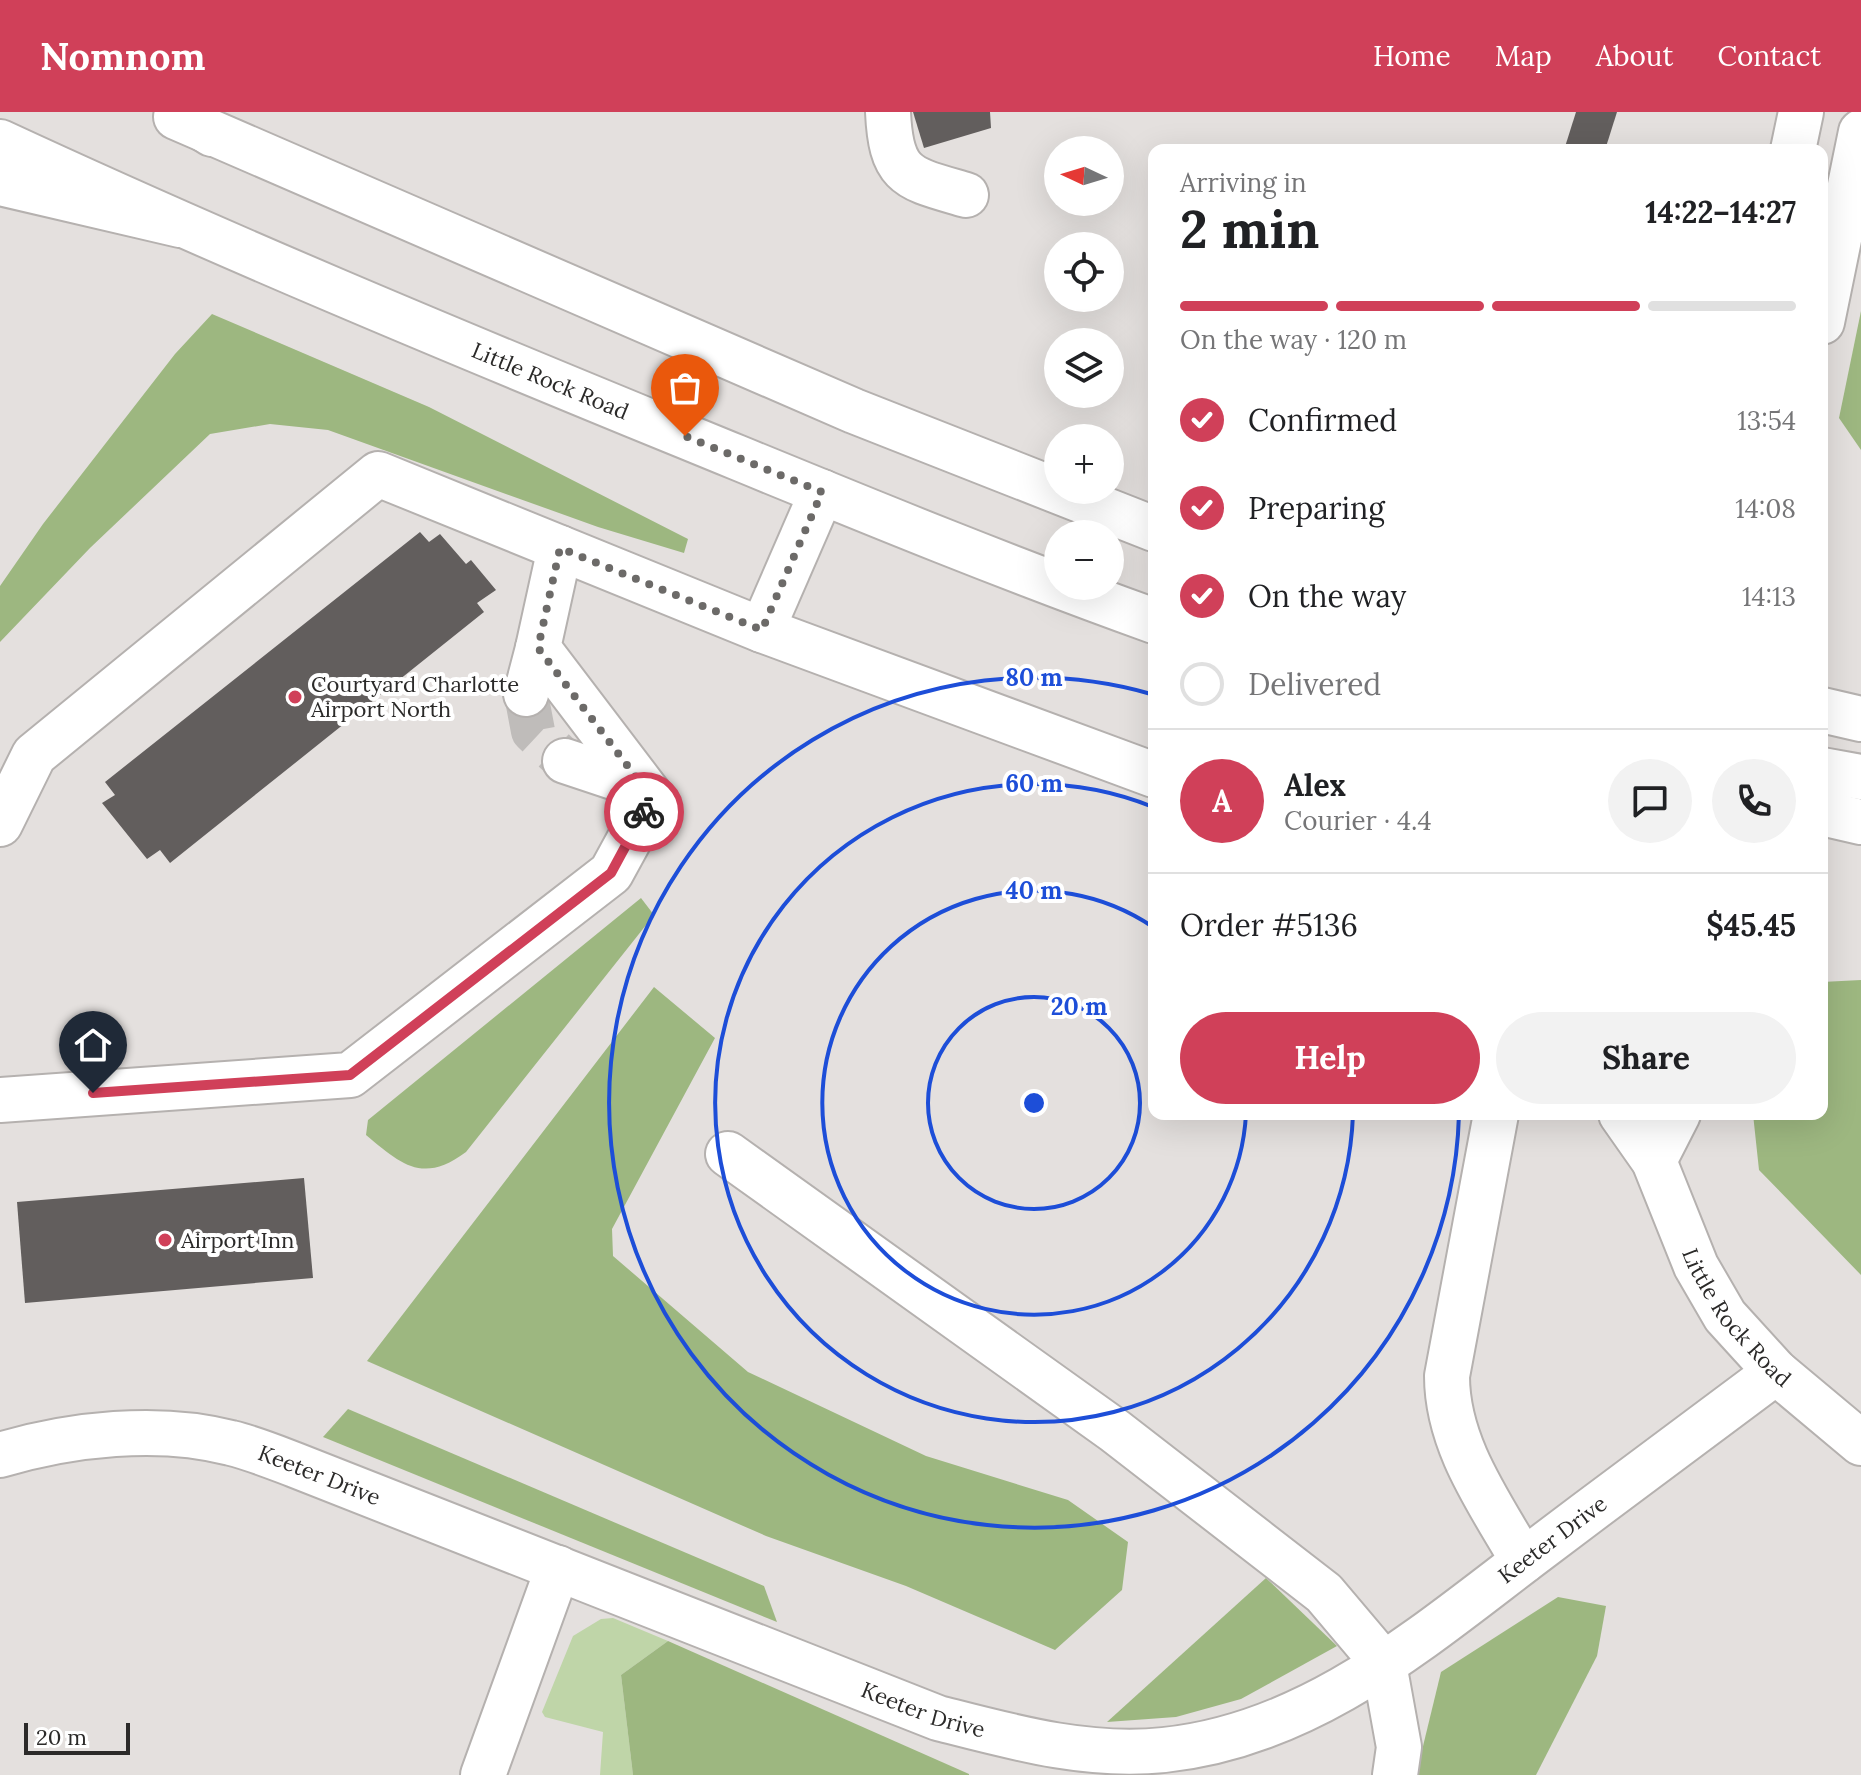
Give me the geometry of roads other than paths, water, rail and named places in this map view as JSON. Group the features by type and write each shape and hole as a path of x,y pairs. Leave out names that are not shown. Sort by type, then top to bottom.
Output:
{"main road":[{"path":"165,112 854,411 1148,527"},
{"path":"888,112 889,146 898,164 915,180 966,195"},
{"path":"1794,144 1801,112"},
{"path":"1828,293 1861,132"},
{"name":"Little Rock Road","path":"0,142 180,225 822,492 958,548 1148,619"},
{"path":"0,183 180,225"},
{"path":"0,824 34,755 378,474 762,630 1148,773"},
{"path":"762,630 822,492"},
{"path":"526,694 560,548"},
{"path":"0,1100 350,1075 611,873 652,798 538,648"},
{"path":"1828,711 1861,719"},
{"path":"565,761 643,787"},
{"path":"1828,771 1861,777"},
{"path":"1828,814 1861,822"},
{"path":"1495,1120 1447,1376 1447,1404 1464,1455 1523,1561"},
{"name":"Little Rock Road","path":"1625,1120 1654,1161 1686,1243 1712,1295 1740,1336 1776,1372 1861,1443"},
{"path":"1654,1161 1675,1120"},
{"path":"728,1154 1115,1431 1312,1583 1384,1664 1399,1747 1395,1775"},
{"name":"Keeter Drive","path":"0,1455 91,1437 167,1434 229,1442 938,1718 1022,1758 1046,1746 1163,1750 1223,1740 1291,1716 1345,1691 1776,1372"},
{"path":"483,1775 558,1568"}],"tunnel":[{"path":"526,694 533,731 565,761"}],"place":[{"name":"Courtyard Charlotte Airport North","path":"295,697"},
{"name":"Airport Inn","path":"165,1240"}]}
